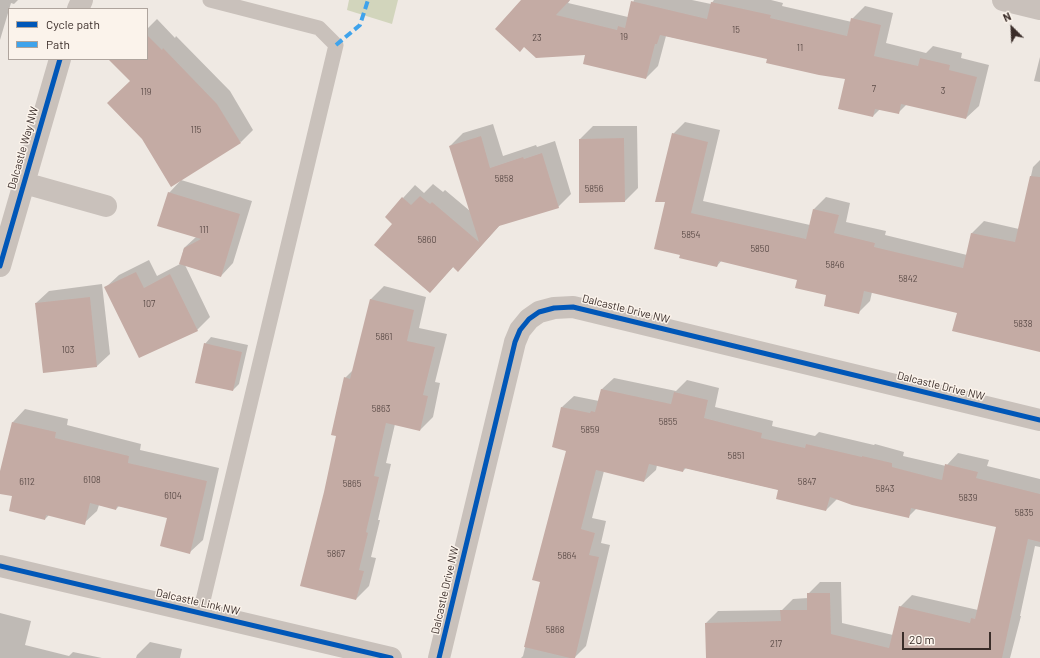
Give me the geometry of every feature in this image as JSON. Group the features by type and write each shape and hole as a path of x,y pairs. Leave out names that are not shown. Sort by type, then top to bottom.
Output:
{"street":[{"path":"1002,0 1040,9"},
{"name":"Dalcastle Way NW","path":"0,266 60,60"},
{"path":"24,183 106,206"},
{"name":"Dalcastle Drive NW","path":"439,658 515,342 520,330 529,319 539,312 554,308 573,307 1040,420"},
{"name":"Dalcastle Link NW","path":"0,566 391,658"}],"lane":[{"path":"200,613 336,44 319,28 210,0"}],"green space":[{"path":"349,0 398,0 392,24 347,10"}],"building":[{"path":"521,0 570,0 556,15 617,30 618,26 625,28 631,1 707,19 711,2 771,15 770,18 847,36 851,18 881,25 874,56 918,66 920,58 950,65 949,70 977,77 966,119 901,104 899,114 875,109 873,117 838,109 845,79 819,75 766,63 767,59 660,35 657,44 655,44 646,79 583,64 585,55 536,58 524,47 520,52 495,29"},
{"path":"148,36 162,50 163,48 217,104 241,143 171,187 142,139 107,103 130,81 109,60 148,60"},
{"path":"672,133 708,142 691,213 806,239 813,209 839,215 834,233 875,243 874,247 963,268 971,233 1015,242 1030,176 1040,177 1040,352 952,331 957,313 864,291 859,314 824,306 826,295 795,288 797,280 719,261 717,267 679,258 680,255 654,249 665,202 655,202"},
{"path":"481,136 490,168 523,157 524,159 542,153 559,208 499,226 458,272 453,267 430,293 374,245 392,224 385,217 402,197 411,205 420,196 430,204 432,202 479,242 449,146"},
{"path":"624,138 625,202 579,203 579,139"},
{"path":"168,192 240,214 221,277 179,264 184,248 201,239 157,226"},
{"path":"136,272 144,288 170,274 198,331 139,358 104,287"},
{"path":"90,297 97,367 43,373 35,303"},
{"path":"370,299 414,310 407,341 435,347 423,395 428,396 420,431 386,423 374,476 379,477 359,570 364,571 356,600 300,586 324,492 336,436 331,435 344,377 350,379"},
{"path":"204,343 242,352 233,391 195,383"},
{"path":"601,389 671,404 674,392 708,400 704,418 762,433 761,438 805,448 806,444 862,456 892,463 892,467 942,480 945,464 978,472 976,478 1040,494 1040,542 1028,539 1002,658 706,658 705,623 781,621 780,610 807,610 807,593 830,593 831,634 889,648 899,606 970,623 971,618 975,619 996,527 911,508 909,518 852,505 830,497 826,511 776,499 778,490 684,468 683,472 649,464 644,482 596,470 581,529 595,533 589,555 599,557 575,658 524,647 540,582 532,580 566,451 552,447 561,407 590,413 591,411 595,412"},
{"path":"12,422 56,432 55,438 129,456 128,463 207,481 190,554 160,546 167,518 117,506 116,510 90,503 85,525 46,515 45,520 9,511 12,496 0,494 0,471"}],"marked path":[{"path":"336,45 360,25 368,0"}],"cycle path":[{"path":"0,266 60,60"},
{"path":"439,658 515,342 520,330 529,319 539,312 554,308 573,307 1040,420"},
{"path":"0,566 391,658"}]}
